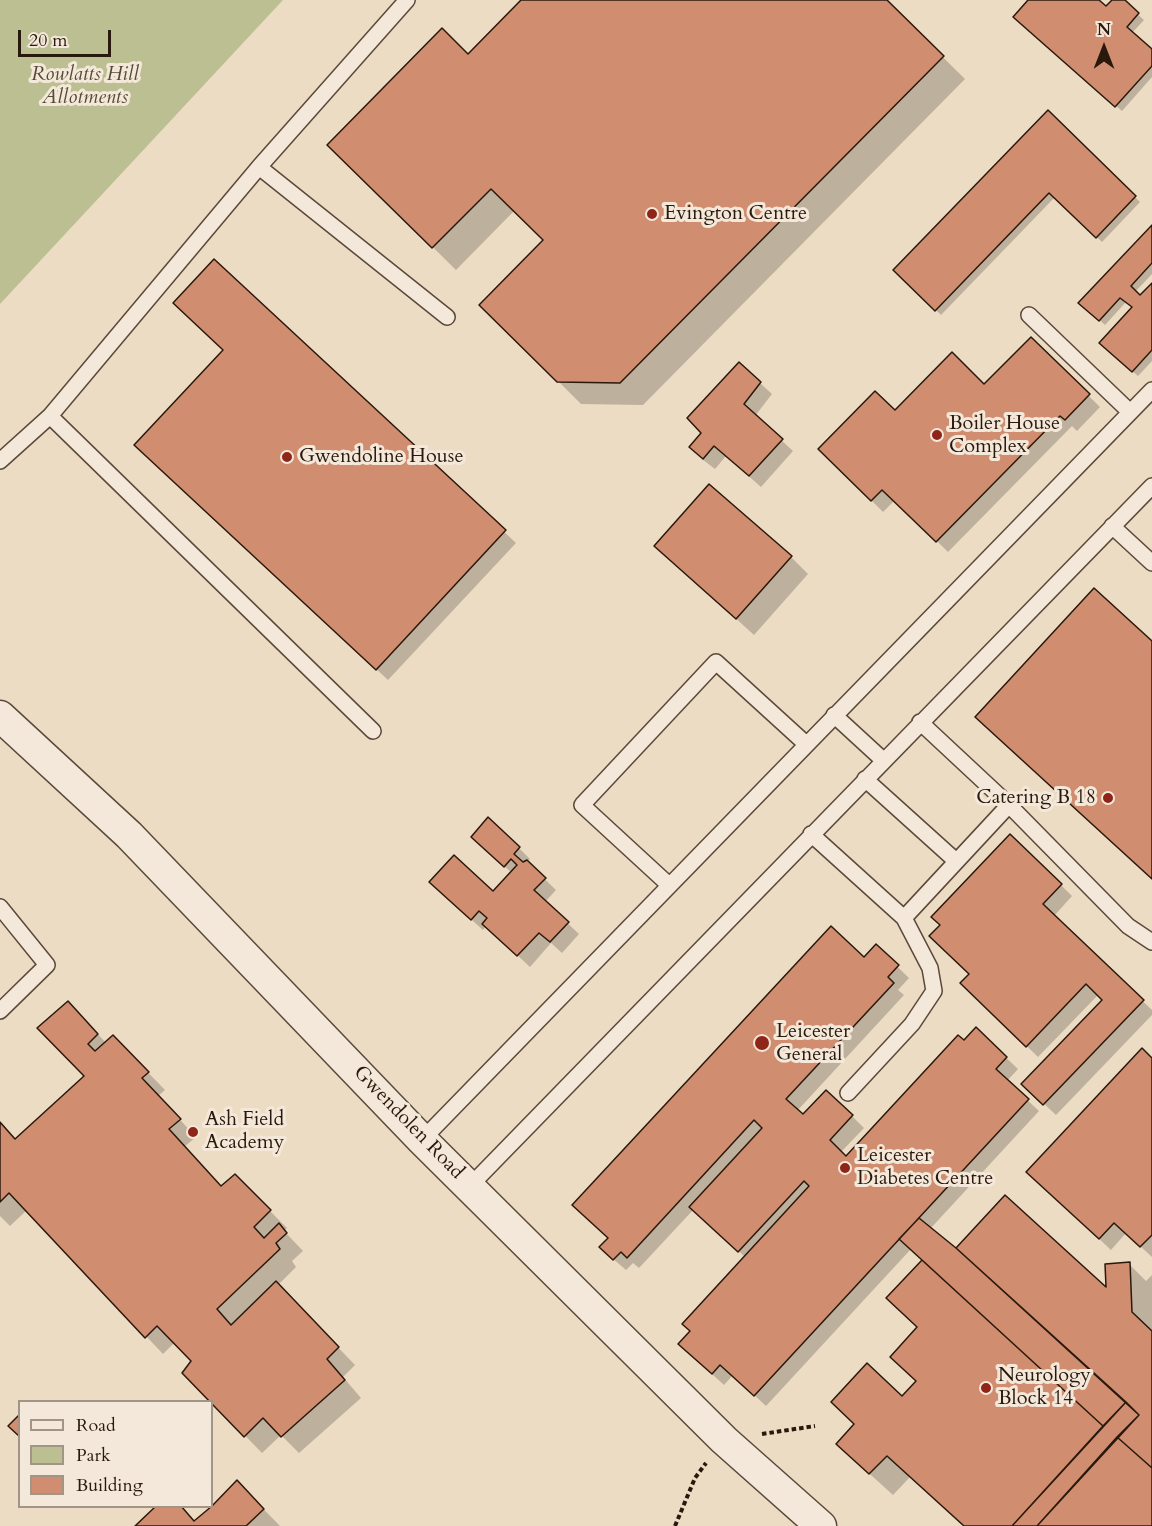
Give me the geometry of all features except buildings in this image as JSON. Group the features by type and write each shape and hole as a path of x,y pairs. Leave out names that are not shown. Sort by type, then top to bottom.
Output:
{"street":[{"name":"Gwendolen Road","path":"0,716 129,835 422,1140 723,1440 821,1526"}],"lane":[{"path":"0,461 50,416 259,167 407,0"},
{"path":"259,167 447,317"},
{"path":"1029,315 1130,412"},
{"path":"422,1140 1152,390"},
{"path":"50,416 373,731"},
{"path":"470,1186 1152,486"},
{"path":"1112,526 1152,563"},
{"path":"669,885 582,805 716,662 806,744"},
{"path":"834,715 883,760"},
{"path":"920,722 1009,805 1128,926 1152,942"},
{"path":"865,779 956,861"},
{"path":"904,918 1009,805"},
{"path":"811,834 904,918 930,968 934,991 912,1024 848,1093"},
{"path":"0,907 47,965 0,1011"}],"green space":[{"name":"Rowlatts Hill Allotments","path":"0,0 283,0 0,304"}],"place":[{"name":"Evington Centre","path":"652,214"},
{"name":"Boiler House Complex","path":"937,435"},
{"name":"Gwendoline House","path":"287,457"},
{"name":"Catering B 18","path":"1108,798"},
{"name":"Leicester General","path":"762,1043"},
{"name":"Ash Field Academy","path":"193,1132"},
{"name":"Leicester Diabetes Centre","path":"845,1168"},
{"name":"Neurology Block 14","path":"986,1388"}]}
